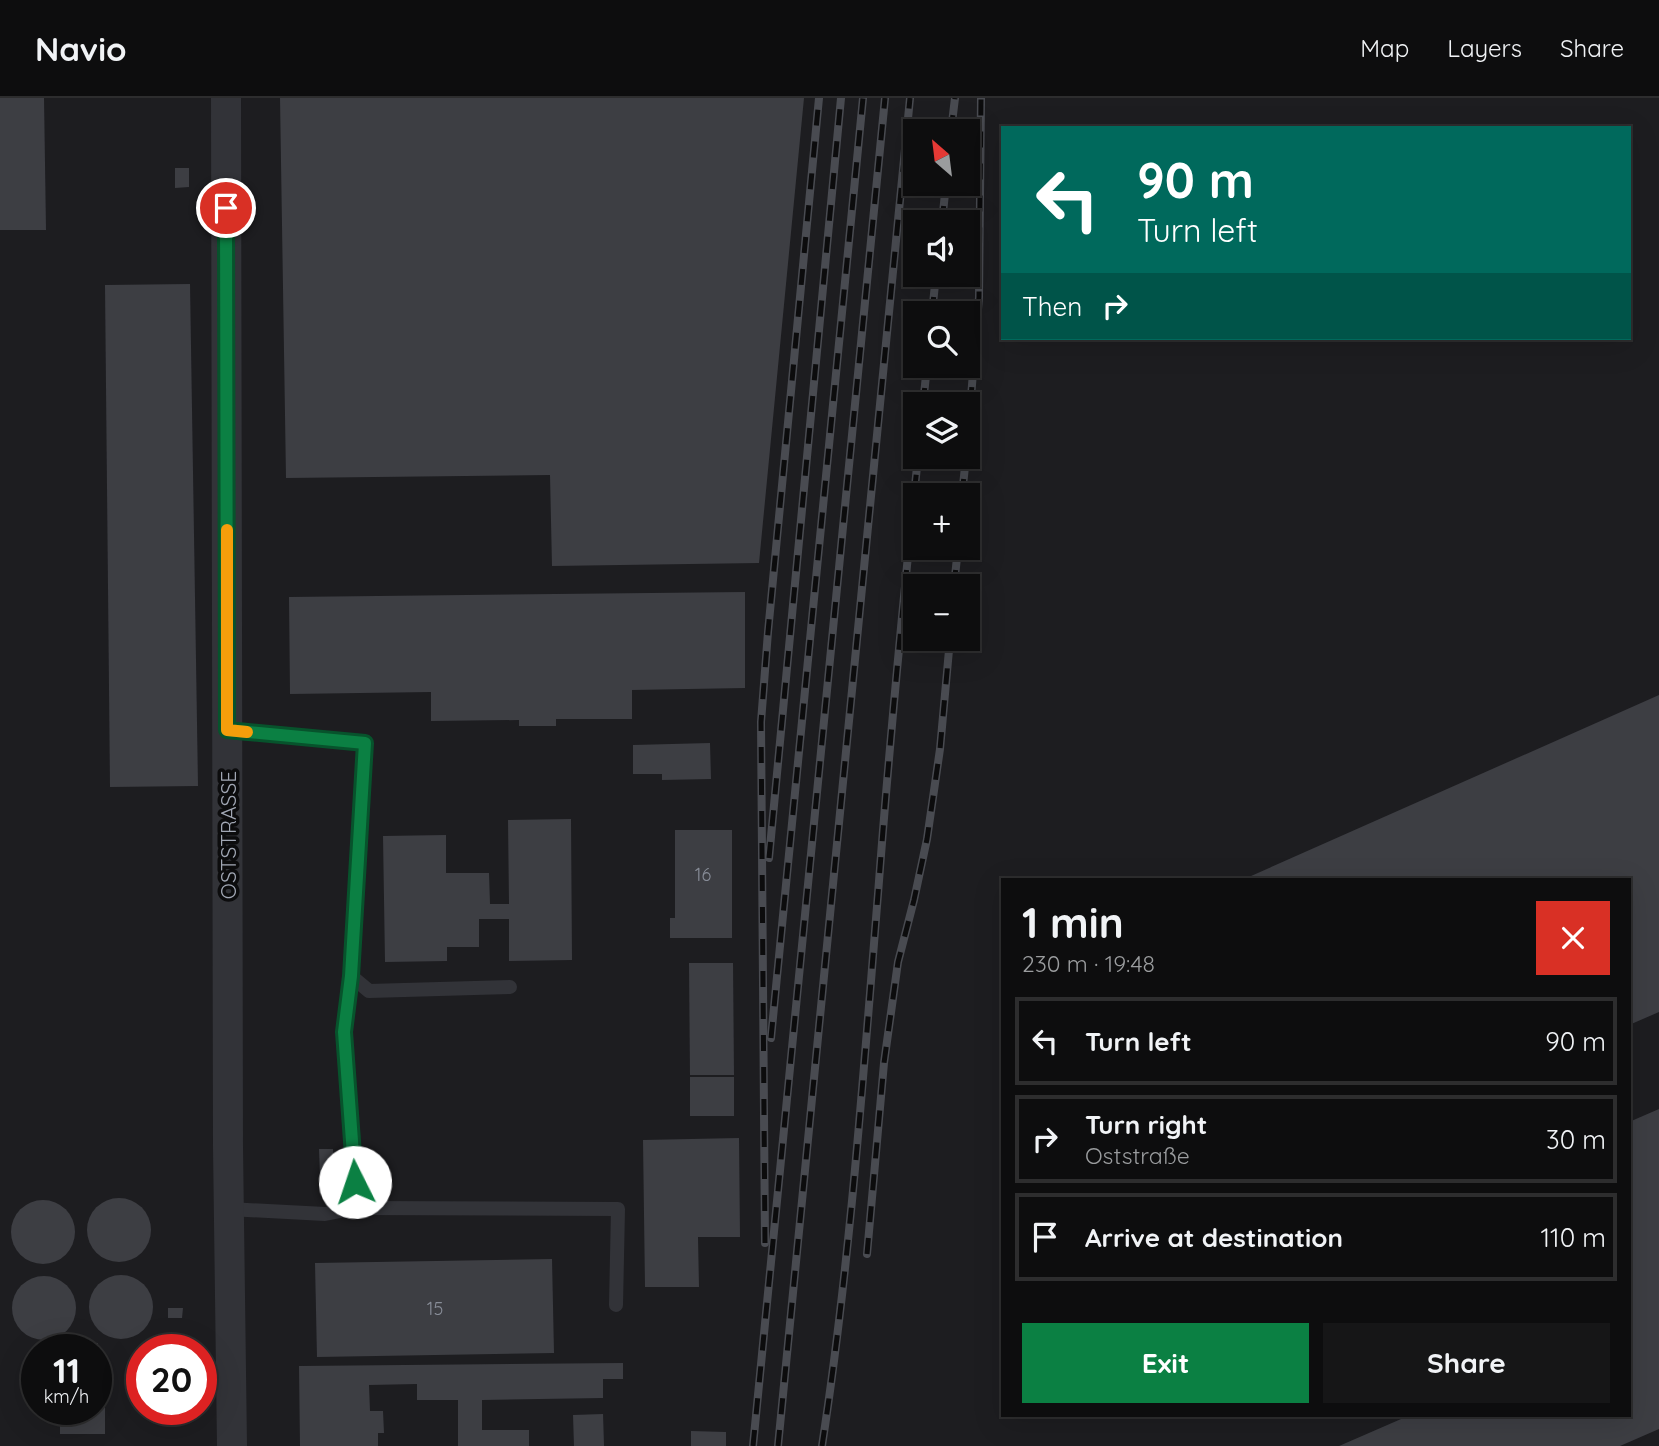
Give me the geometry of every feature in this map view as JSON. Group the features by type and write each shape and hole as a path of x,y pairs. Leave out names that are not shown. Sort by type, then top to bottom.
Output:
{"street":[{"name":"OSTSTRASSE","path":"226,98 232,1446"}],"lane":[{"path":"227,730 365,743 351,976 344,1032 356,1208"},
{"path":"351,976 369,991 510,987"},
{"path":"229,1209 325,1214 356,1208 618,1209 616,1305"}],"shaded area":[{"path":"0,98 1659,98 1659,1446 0,1446"}],"building":[{"path":"0,98 44,98 46,230 0,230"},
{"path":"280,98 804,98 759,563 552,566 550,475 286,478"},
{"path":"175,168 189,168 189,187 175,188"},
{"path":"190,284 198,786 110,787 105,285"},
{"path":"745,592 745,688 632,690 632,719 556,719 556,726 519,726 519,720 431,721 431,692 290,694 289,597"},
{"path":"1659,695 1659,1012 1631,1024 1631,878 1247,878"},
{"path":"710,743 711,779 662,780 662,774 633,774 633,745"},
{"path":"571,819 572,960 509,961 509,919 479,919 479,947 447,947 447,961 385,962 383,836 446,835 446,873 489,873 490,904 509,904 508,820"},
{"path":"675,830 732,830 732,938 670,938 670,918 675,918"},
{"path":"689,963 733,963 734,1075 690,1075"},
{"path":"690,1077 734,1077 734,1116 690,1116"},
{"path":"1659,1109 1659,1429 1620,1446 1339,1446 1406,1417 1631,1417 1631,1121"},
{"path":"739,1138 740,1237 698,1237 699,1287 645,1287 643,1140"},
{"path":"319,1149 333,1149 334,1178 320,1178"},
{"path":"119,1198 131,1200 142,1207 149,1218 149,1242 142,1253 131,1260 119,1262 107,1260 96,1253 89,1242 87,1230 89,1218 96,1207 107,1200"},
{"path":"37,1200 49,1200 66,1209 73,1220 73,1244 66,1255 49,1264 37,1264 25,1259 16,1250 11,1238 11,1226 16,1214 25,1205"},
{"path":"552,1259 554,1353 317,1357 315,1263"},
{"path":"121,1275 139,1280 148,1289 152,1301 148,1325 139,1334 126,1334 126,1338 103,1334 91,1319 91,1295 98,1284 109,1277"},
{"path":"38,1276 50,1276 62,1281 71,1290 76,1302 74,1320 63,1334 25,1334 17,1326 12,1314 12,1302 17,1290 26,1281"},
{"path":"168,1308 183,1308 182,1318 168,1318"},
{"path":"623,1363 623,1379 603,1379 603,1398 482,1400 482,1430 529,1430 529,1446 458,1446 458,1400 417,1400 417,1384 369,1385 370,1411 383,1411 384,1433 378,1433 378,1446 300,1446 299,1366"},
{"path":"603,1414 604,1446 574,1446 573,1415"},
{"path":"60,1425 105,1425 105,1434 60,1434"},
{"path":"691,1431 726,1432 726,1446 691,1446"}],"railway":[{"path":"765,1243 761,722 819,98"},
{"path":"769,858 841,98"},
{"path":"771,1038 863,98"},
{"path":"753,1446 885,98"},
{"path":"778,1446 910,98"},
{"path":"952,119 955,98"},
{"path":"971,392 979,297 981,98"},
{"path":"943,210 945,196"},
{"path":"933,301 935,287"},
{"path":"924,392 926,378"},
{"path":"822,1446 855,1171 917,469"},
{"path":"963,483 965,469"},
{"path":"955,574 957,560"},
{"path":"867,1254 884,1063 898,962 927,839 940,749 949,651"}],"slow traffic":[{"path":"227,530 227,730 247,732"}],"route":[{"path":"226,208 227,730 365,743 351,976 344,1032 355,1182"}]}
